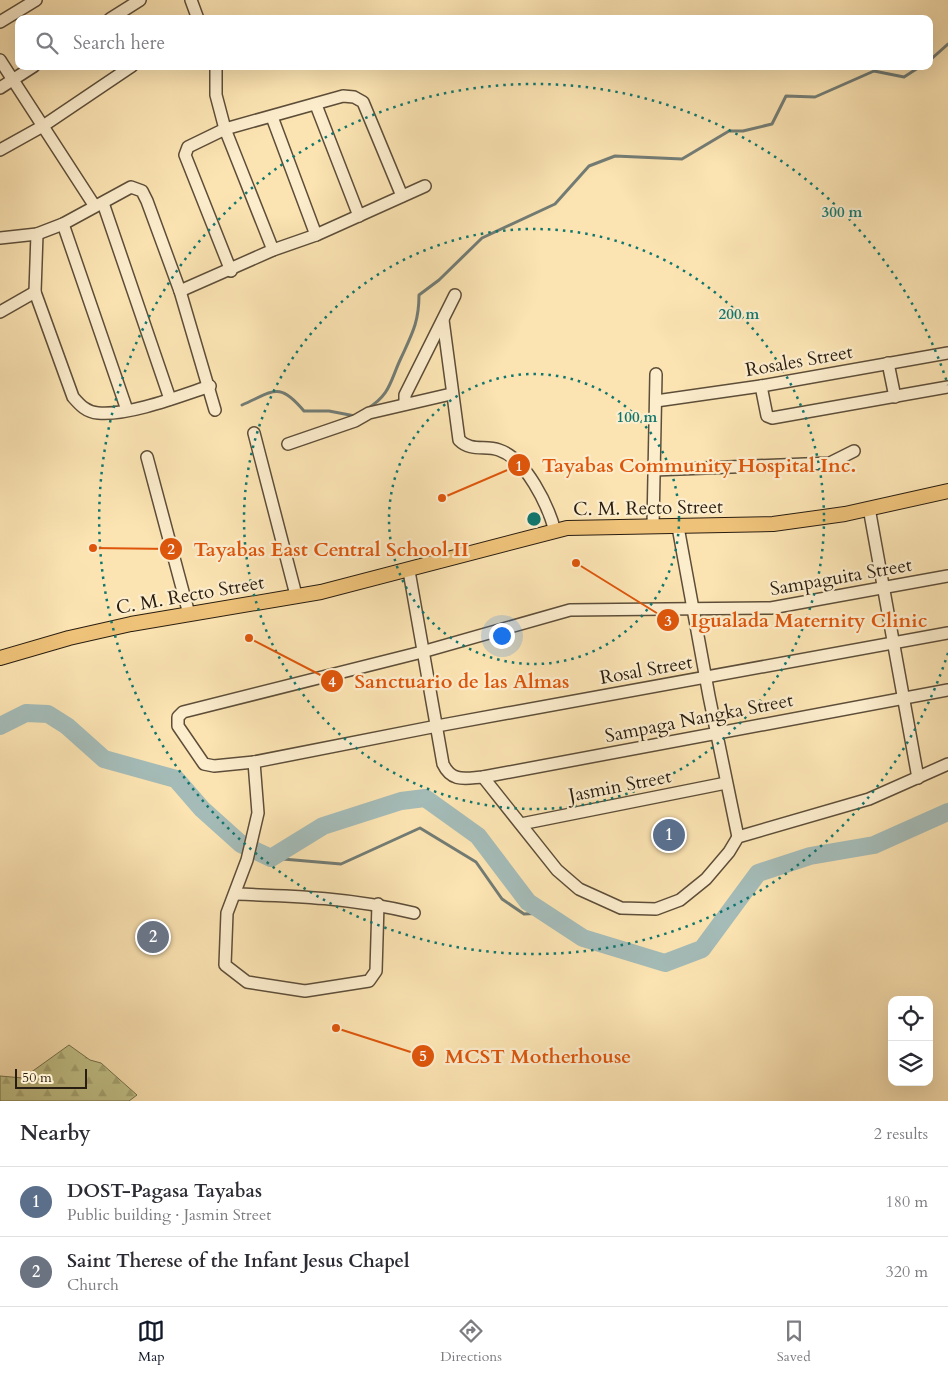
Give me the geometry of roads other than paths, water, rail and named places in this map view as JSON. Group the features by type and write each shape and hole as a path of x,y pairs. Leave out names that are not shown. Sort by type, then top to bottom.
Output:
{"main road":[{"name":"C. M. Recto Street","path":"0,658 69,638 189,614 321,592 409,571 567,528 773,524 869,508 948,490"}],"street":[{"path":"0,22 36,0"},
{"path":"116,15 140,0"},
{"path":"191,0 197,15"},
{"path":"0,60 43,126 99,204 170,399"},
{"path":"0,88 28,70"},
{"path":"0,150 43,126 126,70"},
{"path":"216,70 216,95 225,129 273,250"},
{"path":"231,271 185,156 188,147 225,129 343,96 354,97 363,102 402,196"},
{"path":"316,104 359,216"},
{"path":"272,117 316,235"},
{"path":"180,291 231,271 273,250 316,235 425,186"},
{"path":"0,238 37,234 63,224 131,187 142,191 148,201 180,291 210,386 215,410"},
{"path":"63,224 127,410"},
{"path":"37,234 35,292 73,397 84,409 97,414 127,410 210,386"},
{"path":"0,312 35,292"},
{"path":"405,404 405,395 455,295"},
{"path":"442,320 459,440 465,446 498,449 516,459 526,472 551,515 555,531"},
{"name":"Rosales Street","path":"656,401 760,386 948,353"},
{"path":"888,364 895,397"},
{"path":"653,526 656,374"},
{"path":"760,386 765,412 767,416 772,418 948,387"},
{"path":"288,444 355,421 369,414 451,394"},
{"path":"254,433 296,595"},
{"path":"654,470 830,463 854,451"},
{"path":"147,457 189,614"},
{"path":"869,508 892,644 918,778"},
{"path":"678,527 695,609 726,783 738,837"},
{"path":"409,571 422,652 437,726"},
{"name":"Sampaguita Street","path":"204,764 178,726 178,717 183,712 422,652 570,610 772,608 948,576"},
{"name":"Rosal Street","path":"204,764 214,766 254,762 437,726 948,633"},
{"name":"Sampaga Nangka Street","path":"437,726 443,764 448,774 457,779 484,777 948,690"},
{"path":"254,762 258,813 247,860 227,913 225,965 247,982 305,992 369,981 376,971 378,904"},
{"path":"484,777 557,870 579,889 621,908 656,909 680,900 706,879 729,852 738,837 868,799 948,764"},
{"name":"Jasmin Street","path":"521,824 726,783"},
{"path":"235,894 321,896 378,904 414,913"}],"waterway":[{"path":"933,57 948,44"},
{"path":"367,409 381,398 392,380 414,328 418,313 419,295 439,280 482,238 555,204 589,166 615,156 682,159 729,131 743,131 772,124 786,96 815,97 874,71 904,77 915,70"},
{"path":"242,405 269,393 282,392 288,395 304,411 329,411 355,416"},
{"path":"0,726 26,713 48,714 67,726 104,759 176,779 202,809 241,844 271,858 323,826 401,801 425,798 478,836 528,902 583,938 665,963 702,949 758,873 810,856 874,845 948,812"},
{"path":"271,858 341,864 420,828 476,862 502,899 524,914 545,913"}],"place":[{"name":"Tayabas Community Hospital Inc.","path":"442,498"},
{"name":"Tayabas East Central School II","path":"93,548"},
{"name":"Igualada Maternity Clinic","path":"576,563"},
{"name":"Sanctuario de las Almas","path":"249,638"},
{"name":"DOST-Pagasa Tayabas","path":"669,835"},
{"name":"Saint Therese of the Infant Jesus Chapel","path":"153,937"},
{"name":"MCST Motherhouse","path":"336,1028"}]}
